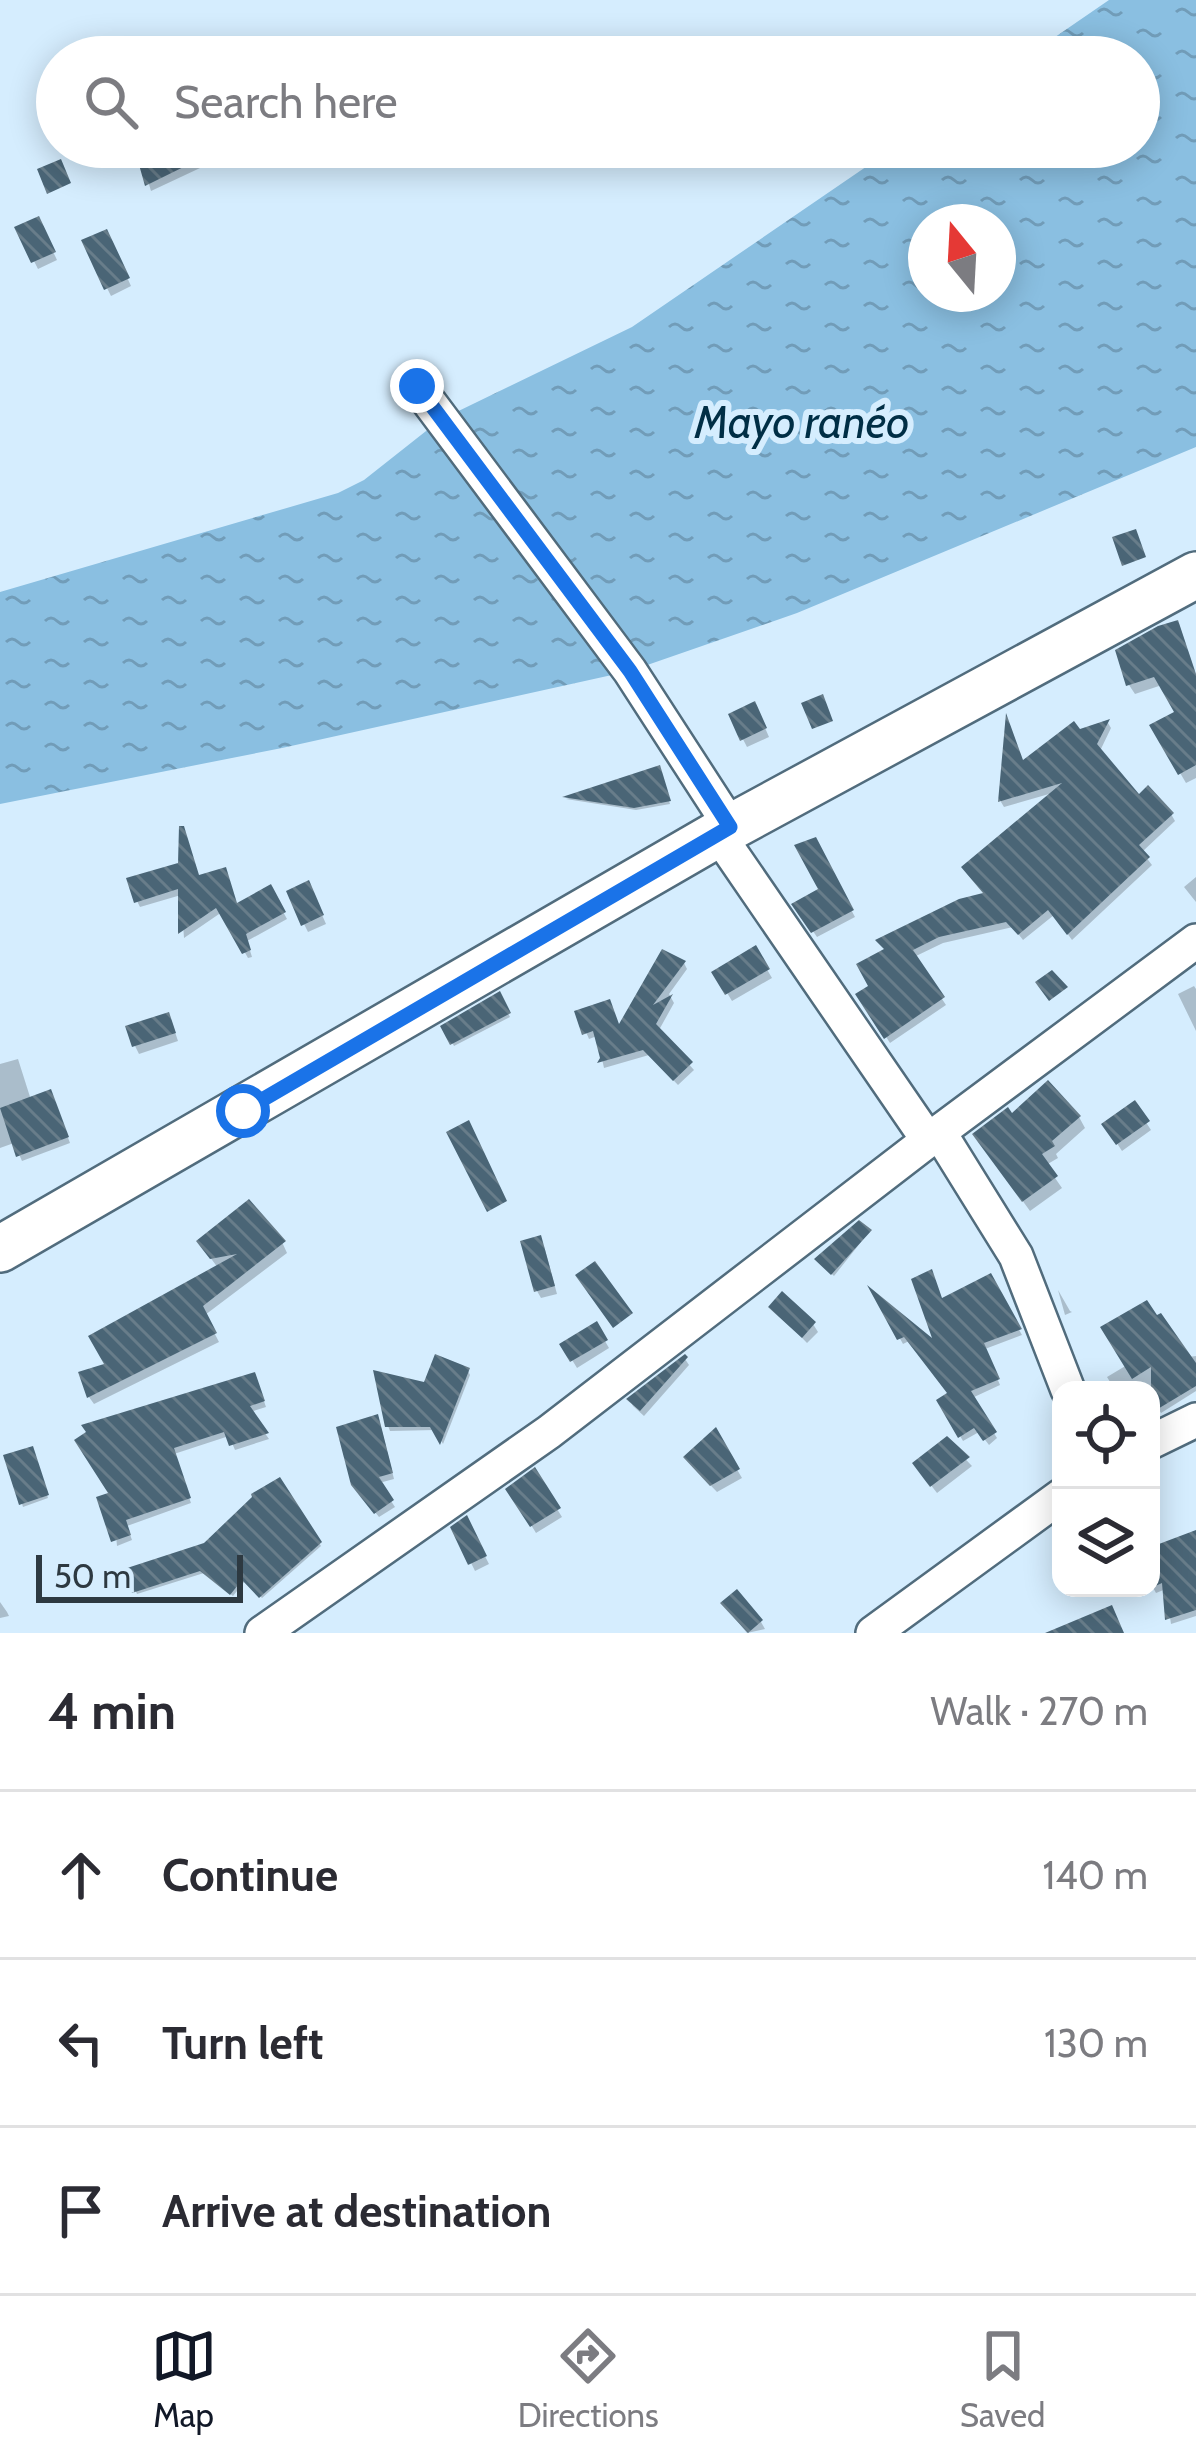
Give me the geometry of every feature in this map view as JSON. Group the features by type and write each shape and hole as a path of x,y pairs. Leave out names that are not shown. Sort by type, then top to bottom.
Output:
{"street":[{"path":"417,386 630,671 724,831 1016,1256 1065,1381"},
{"path":"0,1249 724,831 1196,575"},
{"path":"262,1633 549,1432 933,1136 1196,941"},
{"path":"1160,1438 1196,1420"},
{"path":"873,1633 1052,1503"}],"water":[{"name":"Mayo ranéo","path":"1109,0 1196,0 1196,447 797,613 630,671 0,804 0,592 338,493 364,480 440,420 632,327 864,168 1160,168 1160,36 1057,36"}],"building":[{"path":"65,168 71,183 47,194 37,169"},
{"path":"140,168 181,168 145,186"},
{"path":"39,216 56,252 31,263 14,227"},
{"path":"107,229 130,278 104,290 81,240"},
{"path":"1136,529 1146,557 1122,566 1112,537"},
{"path":"1178,620 1196,674 1196,765 1178,775 1149,725 1174,712 1154,677 1126,686 1115,650"},
{"path":"823,694 833,721 812,729 801,703"},
{"path":"755,701 767,728 740,741 728,714"},
{"path":"1006,713 1023,760 1074,721 1080,729 1110,719 1097,744 1139,794 1148,785 1174,813 1139,845 1150,857 1067,935 1048,910 1018,935 1006,922 939,937 913,950 945,997 884,1039 855,994 868,986 856,964 884,949 875,940 959,899 983,893 961,867 1062,783 998,802"},
{"path":"660,765 671,801 634,808 562,797"},
{"path":"179,826 184,826 199,875 226,867 237,903 271,884 286,912 246,934 251,950 242,954 216,908 178,934 178,889 134,903 126,878 178,863"},
{"path":"816,837 854,910 811,933 791,904 818,889 794,845"},
{"path":"309,880 324,915 301,926 286,891"},
{"path":"756,945 770,969 725,995 711,972"},
{"path":"662,949 686,961 653,1005 673,994 656,1024 693,1062 673,1081 643,1050 597,1063 593,1031 582,1035 574,1011 610,999 619,1024"},
{"path":"1052,970 1068,987 1049,1001 1035,982"},
{"path":"500,991 511,1013 450,1045 440,1026"},
{"path":"169,1012 176,1033 132,1047 125,1026"},
{"path":"1048,1080 1081,1116 1042,1154 1058,1176 1022,1202 972,1134 1008,1107 1012,1113"},
{"path":"51,1089 69,1137 16,1157 0,1108"},
{"path":"1135,1100 1150,1121 1116,1145 1101,1124"},
{"path":"469,1120 507,1201 487,1212 446,1132"},
{"path":"249,1199 286,1241 203,1306 217,1333 87,1398 78,1372 104,1364 88,1336 237,1254 210,1259 196,1241"},
{"path":"859,1220 872,1230 831,1275 814,1259"},
{"path":"541,1235 555,1286 534,1292 520,1241"},
{"path":"595,1261 633,1313 613,1328 575,1275"},
{"path":"932,1269 942,1298 991,1273 1022,1329 984,1343 1000,1379 971,1391 997,1432 983,1441 974,1428 958,1438 936,1400 947,1393 904,1337 897,1340 867,1285 932,1338 911,1279"},
{"path":"782,1291 816,1322 802,1338 768,1307"},
{"path":"1147,1300 1196,1363 1196,1386 1160,1408 1160,1381 1151,1381 1151,1367 1132,1379 1100,1327"},
{"path":"597,1321 608,1340 570,1362 559,1344"},
{"path":"435,1354 470,1368 440,1445 430,1427 385,1427 373,1370 424,1382"},
{"path":"685,1354 688,1357 640,1411 626,1399"},
{"path":"255,1372 265,1401 250,1406 269,1433 229,1446 224,1432 174,1448 191,1498 126,1520 131,1535 111,1542 96,1497 108,1493 74,1440 86,1432 81,1425"},
{"path":"378,1414 393,1473 379,1477 394,1500 374,1514 351,1485 336,1427"},
{"path":"716,1427 740,1469 710,1486 683,1457"},
{"path":"947,1436 970,1457 930,1487 912,1463"},
{"path":"33,1446 49,1495 19,1505 3,1455"},
{"path":"535,1467 561,1508 530,1527 505,1489"},
{"path":"280,1477 322,1542 259,1598 242,1580 230,1595 200,1571 132,1593 124,1569 204,1543 251,1494"},
{"path":"467,1515 487,1556 468,1565 450,1527"},
{"path":"1196,1530 1196,1610 1165,1620 1160,1584 1160,1544"},
{"path":"737,1589 763,1620 748,1633 720,1603"},
{"path":"1112,1605 1124,1633 1045,1633"}],"route":[{"path":"243,1111 730,827 630,671 417,386"}]}
